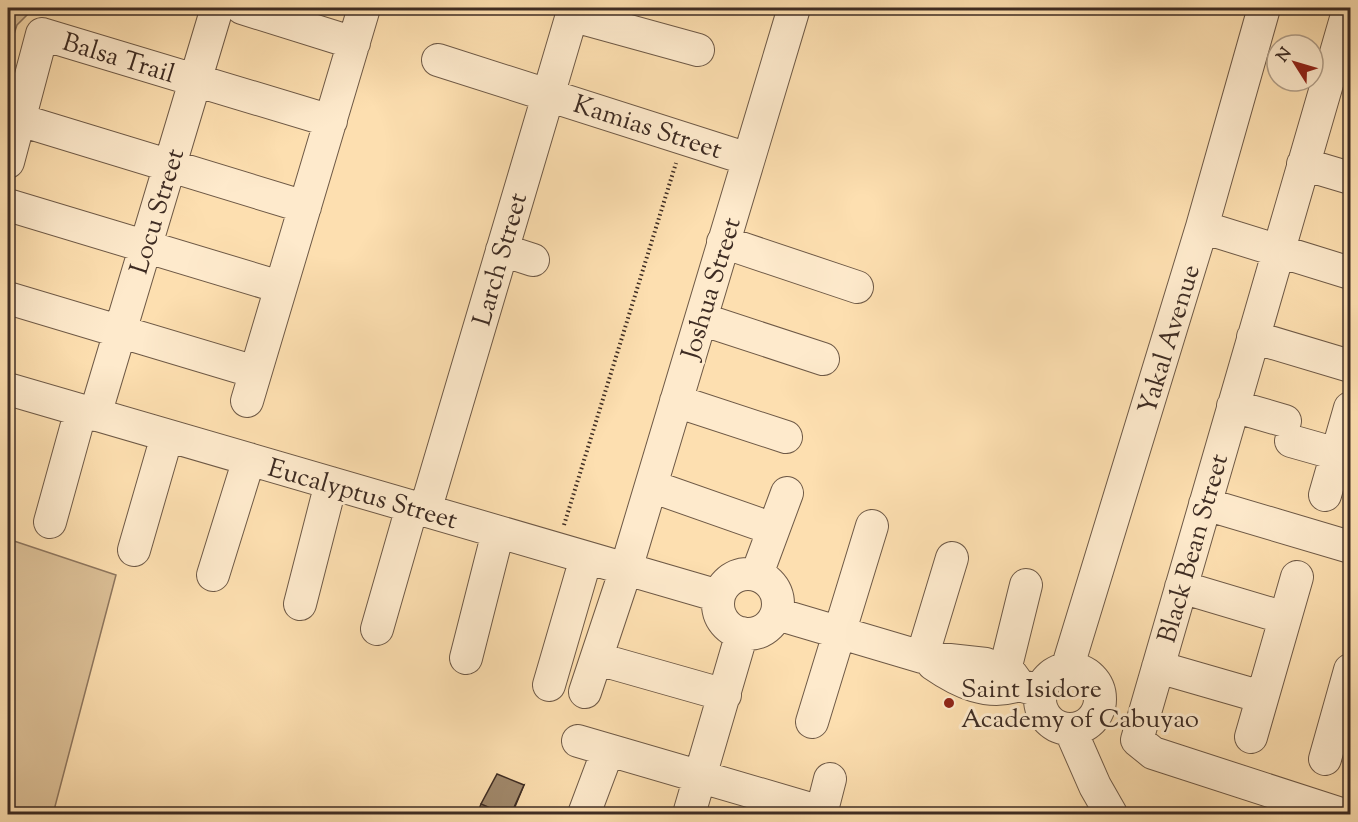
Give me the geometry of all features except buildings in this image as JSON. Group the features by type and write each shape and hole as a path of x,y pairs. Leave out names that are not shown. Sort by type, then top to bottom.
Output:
{"street":[{"name":"Locu Street","path":"50,522 88,412 120,332 217,8"},
{"path":"242,8 354,43"},
{"path":"8,298 120,332 251,387 364,8"},
{"name":"Joshua Street","path":"585,692 598,659 626,569 794,8"},
{"name":"Yakal Avenue","path":"1067,669 1202,227 1264,8"},
{"name":"Black Bean Street","path":"1341,814 1284,806 1153,753 1137,740 1303,164 1339,87 1349,8"},
{"path":"573,11 698,50"},
{"name":"Larch Street","path":"377,629 419,509 502,250 509,194 548,93 573,11"},
{"name":"Balsa Trail","path":"20,120 42,34 331,121"},
{"name":"Kamias Street","path":"438,60 548,93 748,159"},
{"path":"8,162 20,120 305,207"},
{"path":"1303,164 1350,178"},
{"path":"8,206 280,287"},
{"path":"1202,227 1350,273"},
{"path":"723,242 857,287"},
{"path":"502,250 533,260"},
{"path":"701,319 823,359"},
{"path":"1253,337 1350,366"},
{"name":"Eucalyptus Street","path":"8,389 719,596"},
{"path":"676,401 786,437"},
{"path":"1233,406 1337,454"},
{"path":"1325,495 1350,408"},
{"path":"134,550 167,436"},
{"path":"213,575 249,459"},
{"path":"300,604 331,483"},
{"path":"651,486 773,529"},
{"path":"757,574 787,493"},
{"path":"1205,504 1350,547"},
{"path":"812,722 872,526"},
{"path":"466,658 498,532"},
{"path":"549,685 586,558"},
{"path":"922,657 952,558"},
{"path":"745,574 757,574 768,580 775,590 778,602 777,614 762,630 742,633 725,623 718,606 719,596 725,585 734,578 745,574"},
{"path":"1251,737 1297,577"},
{"path":"1021,682 1026,585"},
{"path":"1181,587 1286,618"},
{"path":"777,614 922,657 986,664 1021,682 1040,703 1049,721 1058,727 1070,729 1083,726 1092,720 1098,710 1100,697 1088,675 1067,669 1057,671 1046,679 1021,682"},
{"path":"689,814 742,633"},
{"path":"598,659 725,695"},
{"path":"1158,668 1263,697"},
{"path":"1325,759 1343,725 1350,670"},
{"path":"1070,729 1095,786 1111,814"},
{"path":"578,741 821,813 830,779"},
{"path":"584,814 608,750"}],"path":[{"path":"556,549 684,137"}],"shaded area":[{"path":"8,8 34,8 17,25 8,52"},
{"path":"8,539 116,575 53,814 8,814"}],"place":[{"name":"Saint Isidore Academy of Cabuyao","path":"949,703"}]}
